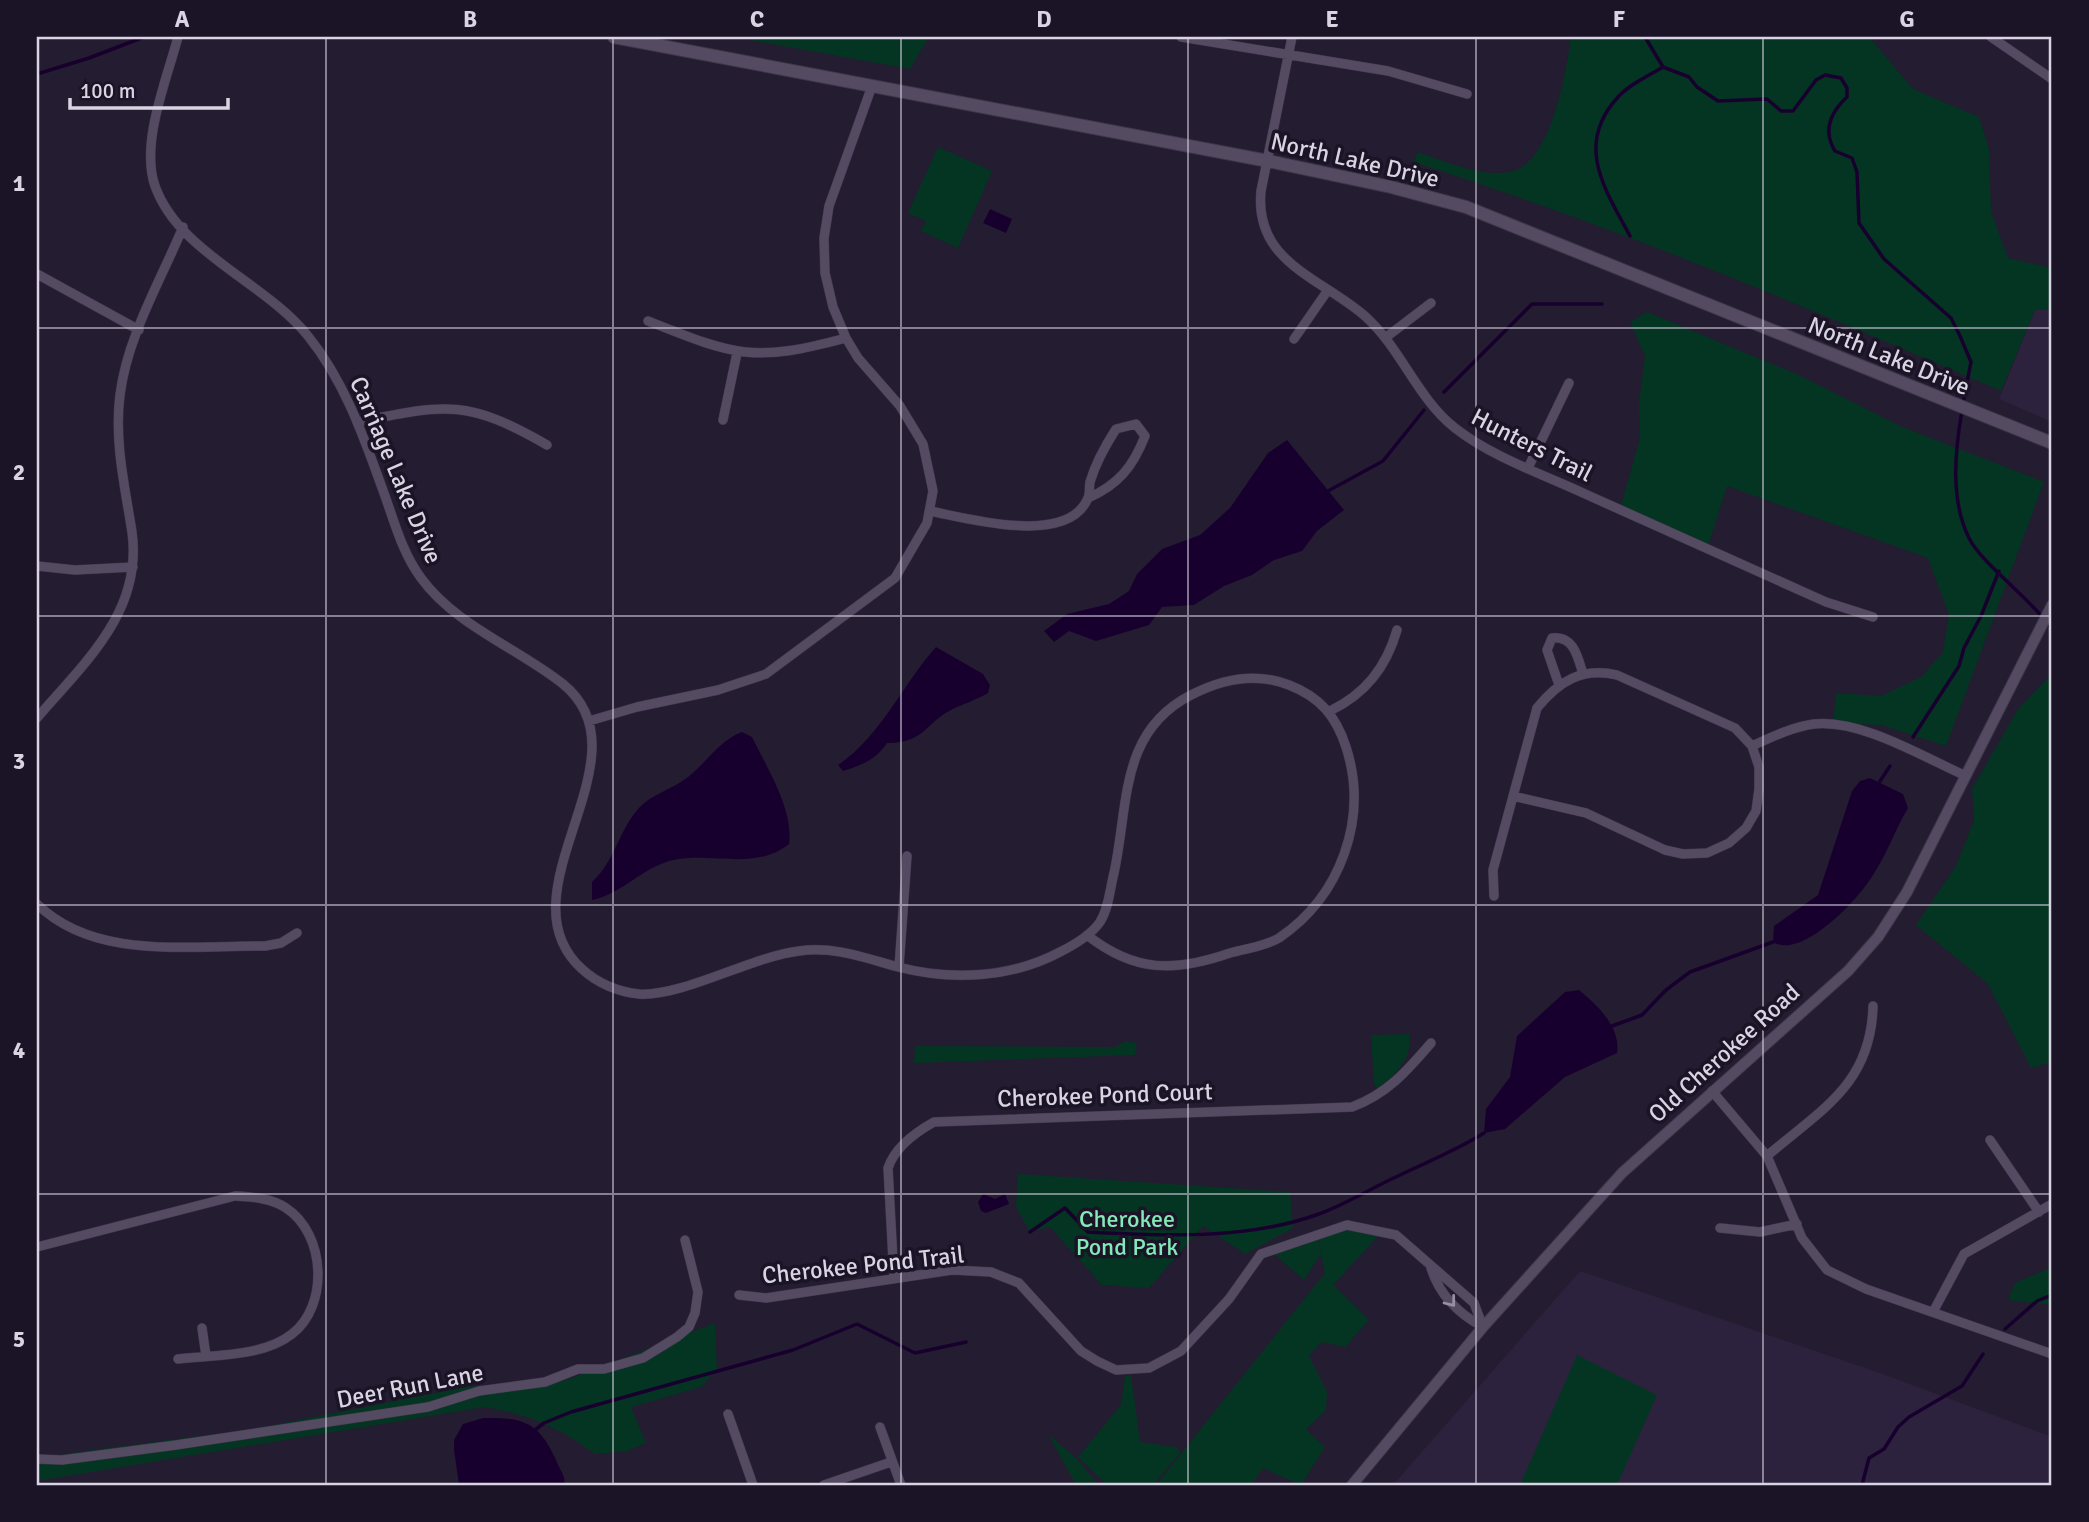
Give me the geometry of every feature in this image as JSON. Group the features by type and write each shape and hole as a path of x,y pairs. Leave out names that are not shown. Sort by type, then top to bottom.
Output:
{"main road":[{"name":"North Lake Drive","path":"614,37 1268,161 1391,187 1466,207 1937,399 2052,443"}],"street":[{"name":"Carriage Lake Drive","path":"178,37 150,149 155,185 165,208 214,258 282,306 321,353 358,422 406,554 422,579 442,601 468,621 572,692 589,721"},
{"path":"1181,37 1388,71 1467,94"},
{"name":"Hunters Trail","path":"1292,37 1260,201 1265,231 1282,257 1366,317 1385,338 1418,390 1440,416 1467,436 1528,468 1826,602 1873,617"},
{"path":"1991,37 2052,79"},
{"path":"872,86 833,194 824,238 828,288 846,338 874,378 900,406 923,444 933,491 930,511 903,568 895,578 766,674 718,690 637,707 589,721 587,790 564,853 554,910 562,941 583,970 609,987 642,994 688,984 761,958 807,949 845,952 899,967 935,973 998,975 1050,957 1087,935 1099,923 1106,909 1136,752 1145,735 1166,710 1207,687 1254,677 1273,679 1297,687 1330,711 1339,725 1351,763 1356,806 1353,825 1339,867 1311,910 1279,937 1265,944 1193,965 1126,960 1087,935"},
{"path":"37,718 113,627 127,599 133,567 132,535 120,450 119,408 125,367 183,227"},
{"path":"37,274 139,330"},
{"path":"1294,339 1328,290"},
{"path":"1385,338 1431,303"},
{"path":"649,321 737,353 767,355 846,338"},
{"path":"723,420 737,353"},
{"path":"1528,468 1569,383"},
{"path":"358,422 417,410 466,409 506,421 547,446"},
{"path":"930,511 999,523 1038,526 1067,518 1081,508 1088,498 1101,452 1116,429 1136,424 1144,436 1127,472 1111,488 1088,498"},
{"path":"37,566 75,570 133,567"},
{"name":"Old Cherokee Road","path":"1352,1485 1483,1326 1622,1173 1848,971 1878,937 1912,883 2052,605"},
{"path":"1330,711 1372,681 1393,645 1397,630"},
{"path":"1559,685 1547,650 1552,638 1570,643 1583,674"},
{"path":"1494,896 1493,870 1513,796 1537,708 1559,685 1571,677 1599,671 1617,675 1735,728 1752,746 1759,766 1756,811 1746,828 1729,843 1707,853 1683,854 1665,850 1586,813 1513,796"},
{"path":"1752,746 1792,730 1833,723 1872,734 1966,776"},
{"path":"899,967 906,856"},
{"path":"37,904 61,925 98,941 265,946 281,943 297,933"},
{"path":"1767,1156 1820,1111 1855,1076 1870,1041 1873,1006"},
{"name":"Cherokee Pond Court","path":"894,1279 888,1168 895,1153 914,1135 934,1122 1352,1107 1375,1097 1399,1080 1431,1043"},
{"path":"1712,1091 1767,1156 1810,1251 1828,1270 1857,1286 2052,1354"},
{"path":"1990,1140 2039,1212"},
{"path":"37,1247 235,1196 260,1197 286,1208 304,1226 315,1247 318,1279 312,1312 292,1335 264,1348 178,1359"},
{"path":"1933,1312 1964,1254 2052,1203"},
{"path":"1720,1228 1760,1232 1797,1224"},
{"name":"Cherokee Pond Trail","path":"738,1295 766,1298 952,1270 991,1272 1019,1283 1081,1351 1116,1370 1149,1368 1181,1351 1229,1299 1261,1254 1347,1225 1396,1235 1474,1303 1483,1326"},
{"name":"Deer Run Lane","path":"37,1460 62,1460 176,1445 428,1407 479,1391 545,1382 578,1369 604,1369 643,1358 689,1327 695,1313 698,1292 685,1240"},
{"name":"Cherokee Pond Trail","path":"1431,1268 1435,1280 1463,1316 1483,1326"},
{"path":"202,1328 206,1356"},
{"path":"728,1413 753,1485"},
{"path":"880,1427 901,1485"},
{"path":"824,1485 891,1462"}],"shaded area":[{"path":"990,209 1012,219 1006,233 983,223"},
{"path":"2035,310 2052,310 2052,422 1999,399"},
{"path":"1287,440 1344,510 1317,531 1302,551 1274,560 1252,575 1224,586 1194,605 1162,607 1149,625 1096,641 1069,631 1054,642 1044,631 1067,614 1109,604 1129,591 1137,574 1162,549 1200,535 1230,508 1268,453"},
{"path":"936,647 983,674 990,685 988,693 951,710 917,736 887,743 868,761 843,771 838,765 867,740"},
{"path":"742,732 752,737 778,789 787,817 789,844 762,857 689,858 663,863 614,892 592,900 592,882 606,865 638,809 649,799 688,777 720,746"},
{"path":"1870,778 1903,794 1908,808 1878,867 1856,898 1814,935 1785,945 1773,942 1774,926 1818,895 1852,791 1860,781"},
{"path":"1579,990 1606,1017 1615,1034 1617,1053 1565,1077 1505,1129 1484,1133 1486,1109 1510,1077 1517,1036 1565,992"},
{"path":"983,1194 995,1199 1005,1194 1009,1204 986,1213 981,1211 978,1202"},
{"path":"1580,1271 1880,1373 2052,1437 2052,1485 1393,1485"},
{"path":"483,1418 519,1421 536,1430 550,1447 563,1475 564,1485 459,1485 454,1440 463,1424"}],"green space":[{"path":"733,37 929,37 910,69"},
{"path":"1571,37 1869,37 1913,89 1979,117 1989,149 1991,212 2008,258 2052,268 2052,310 2035,310 2001,391 1636,240 1413,162 1418,152 1464,168 1489,173 1513,171 1526,164 1538,150 1555,113"},
{"path":"938,147 992,171 958,248 921,231 926,221 908,213"},
{"path":"1647,312 1799,375 1900,426 2044,482 1946,746 1881,725 1833,723 1836,693 1881,696 1921,677 1943,652 1949,615 1928,558 1727,486 1707,549 1620,509 1640,438 1639,404 1645,356 1630,322"},
{"path":"2052,674 2052,1062 2031,1068 1988,984 1916,925 1956,866 1974,820 1972,789 2018,709"},
{"path":"1409,1034 1406,1059 1377,1089 1374,1083 1371,1035"},
{"path":"1126,1041 1137,1043 1135,1055 914,1063 915,1046 1114,1047"},
{"name":"Cherokee Pond Park","path":"1018,1174 1290,1192 1293,1228 1245,1254 1203,1226 1149,1288 1102,1285 1050,1227 1030,1232 1016,1207"},
{"path":"1347,1225 1382,1232 1333,1285 1369,1320 1345,1347 1321,1342 1309,1356 1327,1392 1326,1410 1306,1429 1325,1447 1301,1485 1263,1468 1251,1485 1156,1485 1325,1273 1321,1254 1304,1280 1274,1254 1317,1235 1321,1252 1318,1232"},
{"path":"2052,1267 2052,1305 2008,1300 2015,1283"},
{"path":"715,1323 717,1369 701,1387 631,1407 646,1443 627,1451 595,1454 569,1436 543,1423 485,1407 37,1481 37,1460 69,1453 253,1429 471,1386 566,1380"},
{"path":"1577,1355 1657,1395 1617,1485 1520,1485"},
{"path":"1131,1375 1140,1442 1177,1447 1180,1453 1153,1485 1107,1485 1078,1457 1121,1405 1125,1376"},
{"path":"1048,1434 1078,1460 1098,1485 1076,1485"}],"waterway":[{"path":"37,74 144,37"},
{"path":"1645,37 1663,67 1689,77 1697,87 1718,101 1767,99 1781,111 1793,111 1816,80 1825,75 1841,78 1847,88 1847,97 1833,115 1829,136 1835,151 1852,158 1857,172 1859,223 1884,259 1951,318 1971,362 1963,403"},
{"path":"1630,236 1611,201 1598,167 1598,132 1605,115 1618,97 1663,67"},
{"path":"1444,392 1532,304 1602,304"},
{"path":"1328,491 1383,461 1424,410"},
{"path":"1962,411 1956,475 1963,523 1969,538 1983,557 2042,617"},
{"path":"1913,737 1959,666 1964,648 1981,616 1999,571"},
{"path":"2047,623 2052,629"},
{"path":"1880,781 1890,766"},
{"path":"1612,1026 1642,1015 1666,990 1690,972 1773,942"},
{"path":"1030,1232 1065,1208 1088,1232 1203,1234 1261,1229 1289,1223 1337,1206 1484,1133"},
{"path":"2005,1329 2037,1301 2052,1295"},
{"path":"535,1430 544,1423 571,1412 793,1350 857,1324 915,1353 966,1342"},
{"path":"1862,1485 1869,1458 1884,1449 1898,1427 1909,1417 1962,1386 1983,1354"}]}
